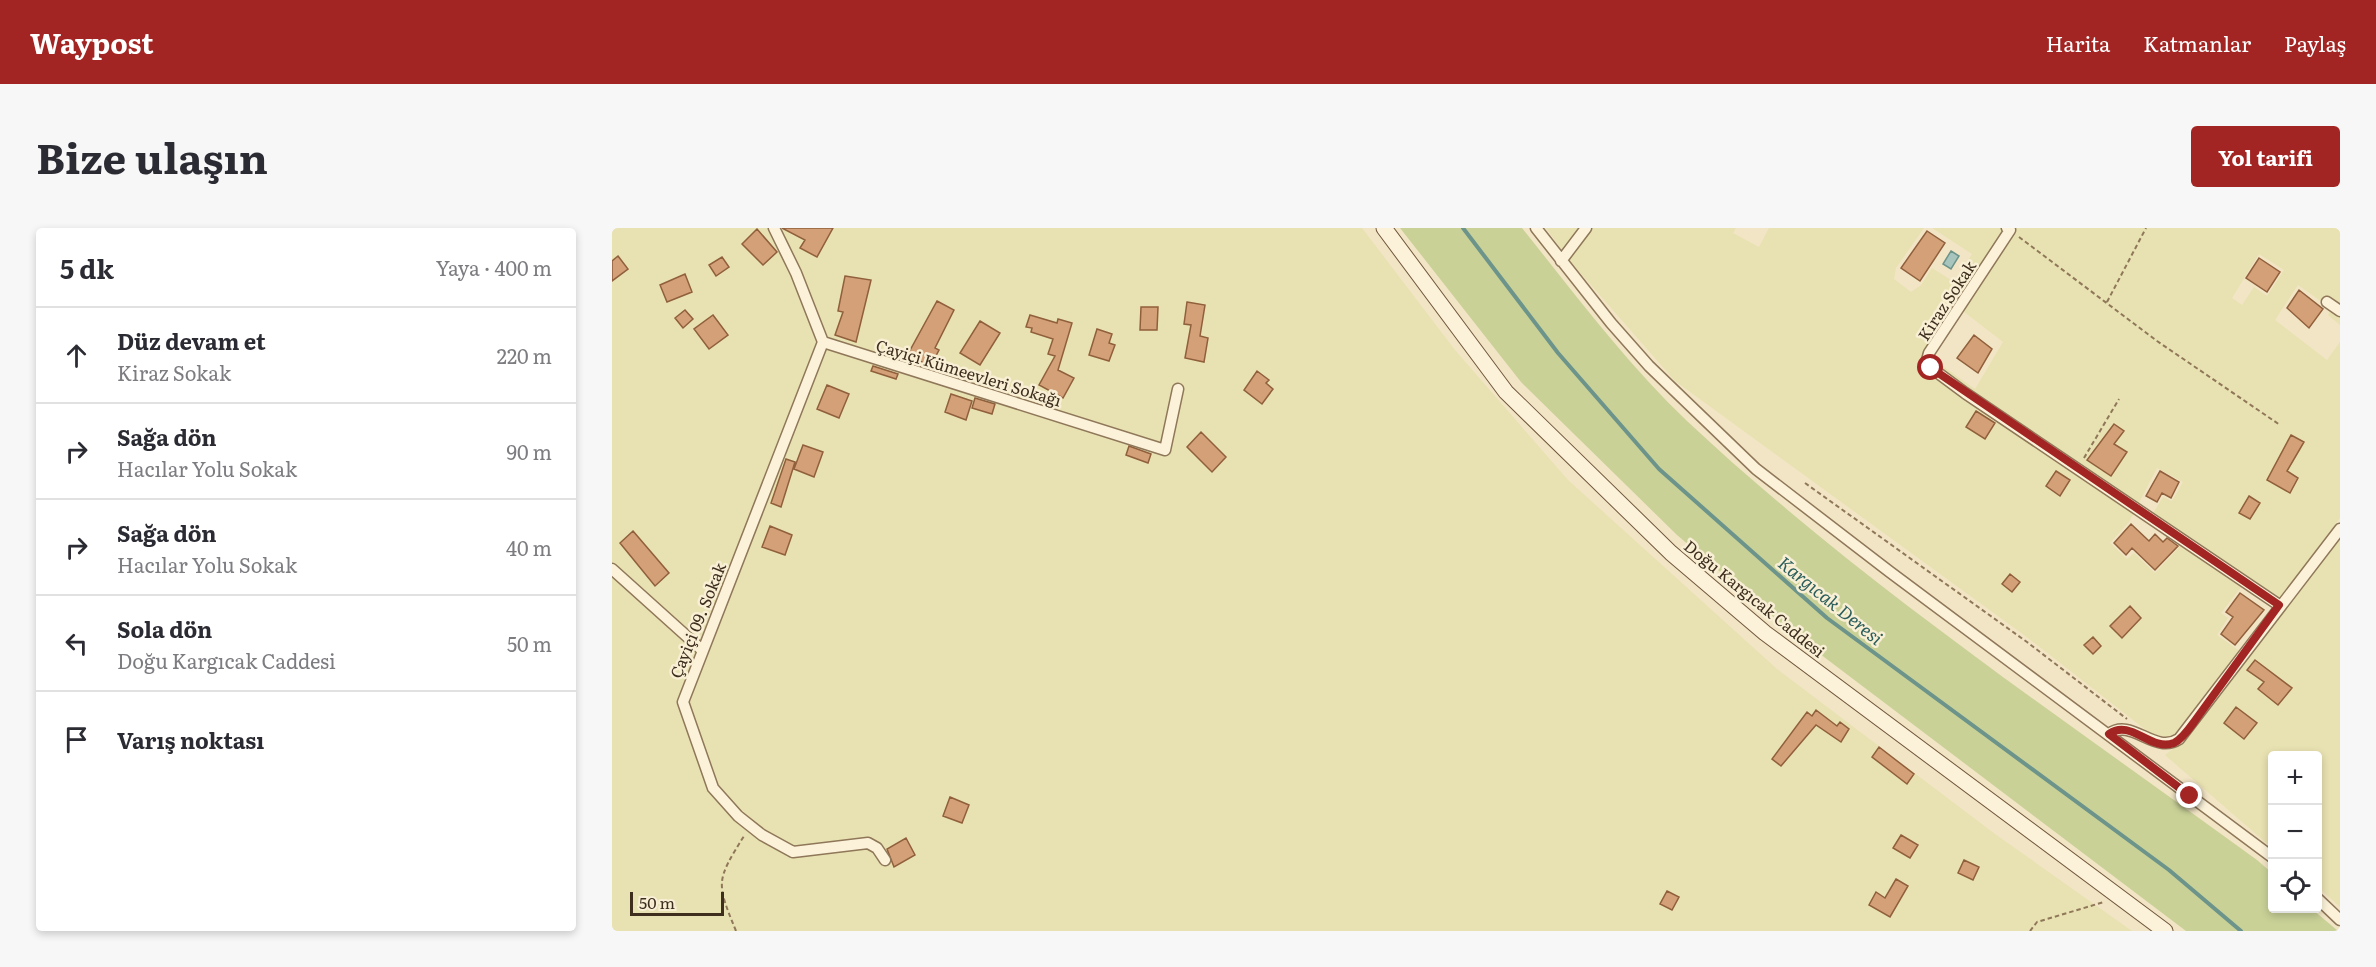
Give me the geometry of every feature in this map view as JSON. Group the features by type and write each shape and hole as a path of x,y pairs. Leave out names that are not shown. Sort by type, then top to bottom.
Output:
{"street":[{"path":"774,228 796,273 823,342"},
{"name":"Doğu Kargıcak Caddesi","path":"1384,228 1506,392 1671,553 1792,654 2165,931"},
{"path":"1536,228 1649,366 1756,469 2268,854"},
{"path":"1561,261 1586,228"},
{"name":"Kiraz Sokak","path":"2008,229 1929,353 1926,364 2279,605"},
{"path":"2327,302 2340,311"},
{"name":"Çayiçi Kümeevleri Sokağı","path":"823,342 1165,450 1178,389"},
{"name":"Çayiçi 09. Sokak","path":"823,342 684,695 685,708 713,789 750,826 778,846 793,852 868,843 877,848 885,860"},
{"path":"2109,734 2115,730 2125,729 2159,744 2178,739 2194,722 2279,605 2340,529"},
{"path":"612,568 702,650"},
{"path":"2322,903 2340,920"}],"path":[{"path":"2106,303 2146,228"},
{"path":"2008,229 2106,303 2280,425"},
{"path":"2078,468 2119,399"},
{"path":"1805,483 2027,642 2131,722"},
{"path":"736,931 720,886 723,870 750,826"},
{"path":"2030,931 2037,922 2121,897"}],"shaded area":[{"path":"612,228 1362,228 1455,350 1568,480 1777,669 1995,834 2132,931 612,931"},
{"path":"1546,228 1736,228 1733,233 1759,247 1769,228 1924,228 1896,268 1894,279 1911,292 1921,285 1932,268 1954,282 1972,254 1932,228 2340,228 2340,325 2328,315 2332,309 2298,285 2275,320 2327,360 2340,342 2340,518 2280,598 2249,577 2221,613 2228,618 2217,635 2241,652 2175,738 2151,734 2028,638 1675,381 1569,260","holes":["2259,254 2284,270 2267,296 2254,287 2242,305 2232,298","1963,311 2003,342 1975,389 1934,360","2157,468 2183,482 2172,501 2163,497 2152,515 2187,539 2155,573 2134,553 2127,559 2110,543 2129,522"]},
{"path":"2340,536 2340,907 2322,891 2322,751 2268,751 2268,845 2165,755 2183,741"}],"green space":[{"path":"1400,228 1522,228 1643,376 1687,421 1754,481 1893,595 2257,860 2268,870 2268,913 2317,913 2338,931 2186,931 1791,632 1677,535 1521,382"}],"water":[{"path":"1951,251 1959,256 1951,269 1943,264"}],"building":[{"path":"782,228 833,228 817,257 800,248 805,240"},
{"path":"757,229 777,252 763,265 742,244"},
{"path":"1927,231 1945,243 1920,281 1901,268"},
{"path":"618,256 628,269 612,281 612,261"},
{"path":"722,257 729,267 716,276 709,265"},
{"path":"2259,258 2280,272 2267,292 2246,278"},
{"path":"685,274 692,292 667,302 660,285"},
{"path":"845,276 871,280 856,342 835,335 843,312 838,311"},
{"path":"2299,290 2323,309 2309,328 2287,308"},
{"path":"937,301 954,310 935,348 939,350 930,367 908,354"},
{"path":"1187,302 1205,305 1200,336 1208,338 1204,362 1185,358 1191,325 1184,324"},
{"path":"1141,307 1158,307 1157,330 1140,330"},
{"path":"685,310 693,319 683,328 675,318"},
{"path":"713,315 728,335 709,349 694,329"},
{"path":"1030,315 1057,323 1058,319 1072,323 1058,370 1074,378 1063,398 1039,385 1055,356 1048,354 1053,339 1031,332 1032,328 1026,327"},
{"path":"980,321 1000,333 980,365 960,353"},
{"path":"1097,329 1112,334 1109,343 1115,345 1109,361 1089,355"},
{"path":"1974,335 1992,349 1978,373 1957,358"},
{"path":"873,366 898,374 896,379 871,371"},
{"path":"1257,371 1269,380 1266,383 1273,389 1262,404 1244,390"},
{"path":"827,385 849,394 839,418 817,409"},
{"path":"951,394 972,401 966,420 945,412"},
{"path":"975,398 995,404 992,414 972,408"},
{"path":"1976,411 1995,423 1985,439 1966,427"},
{"path":"2114,424 2124,431 2114,444 2127,452 2111,476 2087,460"},
{"path":"1201,432 1226,457 1212,472 1187,447"},
{"path":"2291,435 2304,442 2287,471 2298,478 2290,493 2267,480"},
{"path":"803,445 823,452 814,477 794,469"},
{"path":"1129,446 1151,454 1148,463 1126,455"},
{"path":"786,459 795,462 781,507 771,503"},
{"path":"2056,471 2070,480 2060,496 2046,486"},
{"path":"2160,471 2179,482 2171,498 2162,493 2157,502 2146,496"},
{"path":"2249,496 2260,503 2250,519 2239,513"},
{"path":"2131,524 2149,541 2155,534 2163,542 2167,538 2178,546 2155,570 2132,548 2126,555 2114,543"},
{"path":"770,526 792,535 785,555 762,547"},
{"path":"633,531 669,573 655,586 620,543"},
{"path":"2010,574 2020,582 2012,592 2002,584"},
{"path":"2240,593 2264,610 2235,645 2221,634 2233,617 2226,612"},
{"path":"2130,606 2141,618 2122,638 2110,626"},
{"path":"2093,637 2101,646 2093,654 2084,645"},
{"path":"2255,660 2292,688 2278,705 2258,689 2264,682 2247,670"},
{"path":"2236,707 2257,723 2244,739 2224,723"},
{"path":"1816,710 1837,726 1840,722 1849,729 1841,742 1816,725 1781,766 1772,759 1807,712 1812,716"},
{"path":"1879,747 1914,774 1907,784 1872,757"},
{"path":"950,797 969,805 962,823 943,816"},
{"path":"1901,835 1918,845 1910,858 1893,848"},
{"path":"906,838 915,855 894,867 887,849"},
{"path":"1964,860 1979,867 1973,880 1958,873"},
{"path":"1896,879 1908,886 1890,917 1869,905 1876,892 1885,898"},
{"path":"1667,891 1679,897 1672,910 1660,904"}],"waterway":[{"name":"Kargıcak Deresi","path":"1463,228 1558,353 1659,469 1827,618 2169,870 2241,931"}],"route":[{"path":"1931,368 2279,605 2194,722 2178,739 2167,744 2159,744 2125,729 2115,730 2109,734 2190,796"}]}
